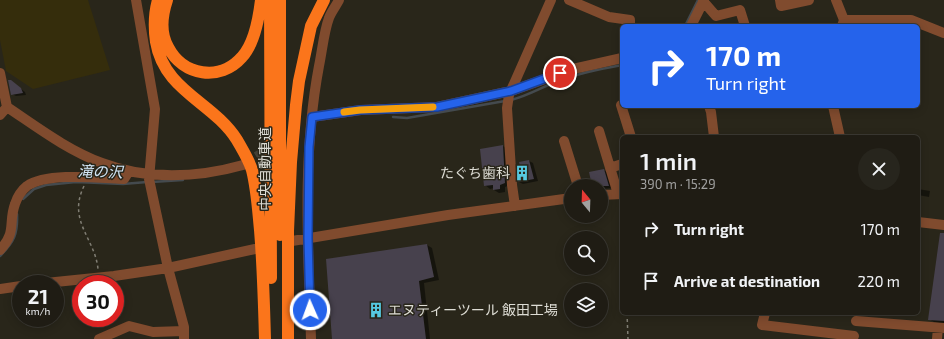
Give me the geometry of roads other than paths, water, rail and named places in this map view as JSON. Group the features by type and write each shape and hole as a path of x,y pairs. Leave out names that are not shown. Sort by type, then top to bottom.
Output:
{"highway":[{"path":"158,0 154,28 158,50 163,65 176,83 212,113 229,130 237,140 251,168 256,188 259,221 263,274 265,339"},
{"path":"167,0 163,16 163,30 168,47 178,61 190,69 206,73 214,73 230,68 243,56 255,33 262,0"},
{"name":"中央自動車道","path":"270,0 271,339"},
{"name":"中央自動車道","path":"280,0 281,339"},
{"path":"288,339 288,231 291,162 296,105 299,81 311,26 324,0"}],"street":[{"path":"99,339 129,326 153,332 184,335 149,180 155,110 136,0"},
{"path":"311,339 308,238 309,147 311,120 317,78 329,18 339,0"},
{"path":"515,206 512,185 509,97 551,0"},
{"path":"569,0 609,17 630,20 630,24"},
{"path":"780,0 781,6 809,0"},
{"path":"836,0 843,23 911,20 944,33"},
{"path":"692,24 703,1 716,16 740,10 744,24"},
{"path":"298,130 311,120 360,110 437,107 509,97 573,69 620,58"},
{"path":"0,73 7,107 62,144 101,163 129,171 149,180 234,168 243,165"},
{"path":"0,115 7,107"},
{"path":"622,108 630,135"},
{"path":"710,108 714,135"},
{"path":"833,108 840,135"},
{"path":"598,131 620,194 608,195"},
{"path":"564,141 576,179"},
{"path":"610,168 620,165"},
{"path":"0,250 8,240 12,231 14,204 27,186 40,181 55,178 85,177 124,179 129,171"},
{"path":"292,241 448,215 564,199"},
{"path":"920,222 944,226"},
{"path":"64,281 168,268 255,249"},
{"path":"0,288 12,287"},
{"path":"764,315 762,325 854,338 856,317 941,328 937,339"}],"waterway":[{"name":"滝の沢","path":"686,24 698,0"},
{"name":"滝の沢","path":"511,100 552,83 574,76 620,65"},
{"name":"滝の沢","path":"393,117 407,118 505,101"},
{"name":"滝の沢","path":"152,182 183,180"},
{"name":"滝の沢","path":"23,199 34,189 46,185 76,182 123,184 147,182"},
{"name":"滝の沢","path":"0,256 12,242 17,227 17,214"}],"tunnel":[{"path":"244,165 276,144"}],"place":[{"name":"たぐち歯科","path":"522,173"},
{"name":"エヌティーツール 飯田工場","path":"376,310"}]}
